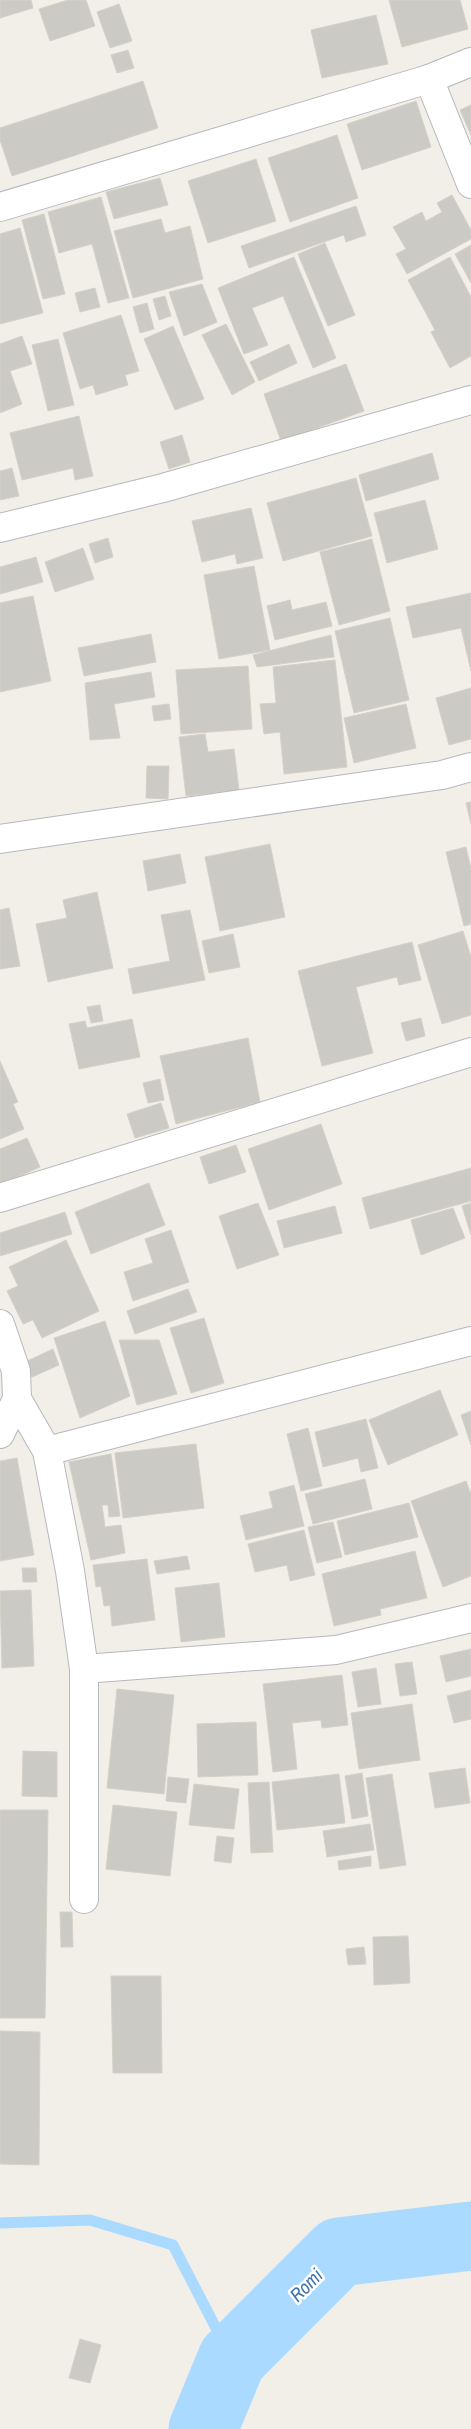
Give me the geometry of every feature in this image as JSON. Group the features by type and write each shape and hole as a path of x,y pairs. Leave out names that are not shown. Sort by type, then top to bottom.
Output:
{"street":[{"path":"0,207 429,79 471,62"},
{"path":"429,79 471,184"},
{"path":"0,528 163,488 471,400"},
{"path":"0,839 442,775 471,767"},
{"path":"0,1198 471,1052"},
{"path":"0,1324 16,1371 17,1399 0,1434"},
{"path":"48,1451 471,1341"},
{"path":"17,1399 48,1451 70,1572 84,1669 84,1899"},
{"path":"84,1669 336,1650 471,1618"}],"building":[{"path":"0,0 31,0 33,8 0,18"},
{"path":"68,0 86,0 95,26 50,41 39,9"},
{"path":"389,0 460,0 468,29 402,47"},
{"path":"119,4 132,41 110,48 97,12"},
{"path":"376,15 388,64 322,78 311,30"},
{"path":"128,50 134,68 117,73 111,55"},
{"path":"143,81 158,128 12,176 0,140 0,128"},
{"path":"416,101 431,147 362,170 347,124"},
{"path":"471,105 471,135 460,110"},
{"path":"337,135 358,198 290,222 268,158"},
{"path":"256,159 276,221 208,243 188,181"},
{"path":"160,178 168,205 114,219 106,192"},
{"path":"452,195 471,230 471,239 407,274 396,254 406,249 393,227 422,212 426,221 442,212 437,203"},
{"path":"101,197 129,298 108,303 92,244 59,253 48,212"},
{"path":"356,206 366,235 346,242 344,235 249,268 241,246"},
{"path":"44,214 65,294 43,299 22,220"},
{"path":"161,219 165,233 190,226 203,279 133,298 114,231"},
{"path":"20,228 43,313 0,324 0,234"},
{"path":"325,243 355,315 328,326 298,254"},
{"path":"471,245 471,283 455,254"},
{"path":"294,257 336,358 313,368 283,296 252,308 268,345 244,354 218,288"},
{"path":"450,257 471,297 471,356 450,368 431,332 435,330 408,280"},
{"path":"202,284 217,322 184,336 169,292"},
{"path":"95,288 100,307 80,312 75,293"},
{"path":"165,296 171,316 159,320 153,299"},
{"path":"147,303 154,329 140,333 133,307"},
{"path":"121,315 139,371 125,375 128,385 96,395 93,385 80,389 63,333"},
{"path":"226,324 255,382 232,395 202,335"},
{"path":"173,326 204,399 175,410 144,339"},
{"path":"22,336 32,364 10,371 22,404 0,413 0,344"},
{"path":"58,339 74,405 48,411 32,345"},
{"path":"289,344 297,363 259,381 250,362"},
{"path":"346,364 364,411 281,441 264,394"},
{"path":"79,416 93,476 75,480 73,468 22,480 10,433"},
{"path":"182,435 190,462 169,469 160,442"},
{"path":"432,453 439,479 366,501 359,475"},
{"path":"12,468 19,496 0,500 0,471"},
{"path":"356,478 372,536 283,561 267,503"},
{"path":"425,500 438,549 387,563 374,513"},
{"path":"251,508 263,558 237,564 235,554 202,562 192,521"},
{"path":"108,538 113,557 95,563 89,544"},
{"path":"372,539 390,611 339,625 320,552"},
{"path":"83,548 94,579 55,592 45,562"},
{"path":"36,557 43,582 0,594 0,567"},
{"path":"254,566 270,650 219,659 204,575"},
{"path":"471,593 471,671 461,628 413,638 406,607"},
{"path":"33,596 51,681 0,692 0,603"},
{"path":"290,600 292,610 326,602 332,626 275,640 267,606"},
{"path":"390,618 409,700 354,713 335,631"},
{"path":"151,634 156,662 84,676 78,648"},
{"path":"331,635 334,657 257,667 253,655"},
{"path":"335,660 347,767 284,774 280,732 264,734 260,704 276,703 273,667"},
{"path":"248,666 252,729 181,734 176,670"},
{"path":"151,672 155,697 114,704 120,738 90,740 85,683"},
{"path":"471,688 471,739 449,745 436,698"},
{"path":"169,704 171,719 154,721 152,706"},
{"path":"406,704 416,748 354,763 344,718"},
{"path":"205,734 208,752 234,749 239,790 186,796 179,737"},
{"path":"147,766 169,766 168,799 146,798"},
{"path":"471,802 471,824 466,803"},
{"path":"270,844 285,917 220,931 205,857"},
{"path":"466,847 471,869 471,924 464,926 446,852"},
{"path":"180,854 186,883 148,891 143,861"},
{"path":"97,892 113,968 48,982 36,924 67,918 63,900"},
{"path":"9,908 20,966 0,969 0,910"},
{"path":"190,910 205,980 133,994 128,969 170,961 161,915"},
{"path":"463,931 471,957 471,1015 442,1024 418,945"},
{"path":"233,934 240,967 209,973 202,941"},
{"path":"412,942 421,980 399,985 397,977 356,987 373,1053 322,1066 298,971"},
{"path":"100,1005 103,1021 91,1023 87,1007"},
{"path":"421,1018 425,1036 406,1041 401,1023"},
{"path":"132,1019 140,1057 79,1069 69,1024 85,1021 87,1028"},
{"path":"248,1038 260,1102 176,1124 160,1056"},
{"path":"0,1061 18,1102 13,1104 24,1129 0,1139"},
{"path":"160,1079 164,1100 148,1103 143,1083"},
{"path":"161,1103 169,1128 135,1138 127,1114"},
{"path":"321,1124 342,1184 269,1210 248,1149"},
{"path":"27,1138 40,1167 0,1185 0,1149"},
{"path":"236,1145 246,1172 209,1184 200,1157"},
{"path":"471,1168 471,1201 370,1229 362,1198"},
{"path":"149,1183 165,1225 91,1254 75,1212"},
{"path":"258,1203 279,1255 237,1269 219,1216"},
{"path":"471,1203 471,1235 462,1206"},
{"path":"335,1206 342,1233 284,1248 277,1221"},
{"path":"453,1208 465,1238 421,1255 411,1220"},
{"path":"65,1212 72,1234 0,1256 0,1233"},
{"path":"171,1230 189,1282 133,1301 124,1272 153,1263 145,1239"},
{"path":"66,1240 99,1311 42,1338 33,1320 23,1324 7,1291 18,1286 9,1267"},
{"path":"188,1289 197,1312 135,1334 127,1311"},
{"path":"204,1318 224,1383 191,1393 170,1328"},
{"path":"105,1321 130,1396 80,1418 54,1338"},
{"path":"119,1340 159,1340 177,1394 137,1405"},
{"path":"53,1349 59,1365 32,1377 25,1362"},
{"path":"440,1390 458,1435 388,1465 369,1420"},
{"path":"471,1411 471,1445 461,1415"},
{"path":"366,1419 378,1468 361,1472 358,1458 323,1467 315,1432"},
{"path":"308,1428 322,1486 301,1491 287,1434"},
{"path":"196,1444 204,1508 123,1518 115,1453"},
{"path":"111,1454 120,1516 109,1517 108,1505 102,1505 105,1527 121,1525 125,1553 91,1560 69,1462"},
{"path":"17,1458 34,1555 0,1561 0,1461"},
{"path":"365,1479 372,1509 313,1524 305,1494"},
{"path":"466,1481 471,1494 471,1576 443,1587 411,1501"},
{"path":"294,1485 304,1526 246,1540 240,1516 273,1508 269,1492"},
{"path":"409,1503 418,1537 345,1555 337,1521"},
{"path":"333,1522 342,1557 317,1563 308,1527"},
{"path":"304,1530 315,1575 290,1581 287,1565 255,1572 248,1544"},
{"path":"415,1551 427,1598 380,1609 381,1615 334,1626 322,1574"},
{"path":"187,1556 190,1569 157,1574 154,1561"},
{"path":"147,1559 155,1620 112,1626 110,1605 104,1606 101,1586 96,1587 93,1565"},
{"path":"22,1568 36,1568 37,1582 23,1582"},
{"path":"219,1583 225,1637 181,1642 175,1588"},
{"path":"31,1590 34,1666 2,1668 0,1591"},
{"path":"471,1649 471,1676 446,1682 440,1656"},
{"path":"412,1662 417,1694 400,1696 395,1664"},
{"path":"376,1668 381,1704 358,1707 352,1672"},
{"path":"342,1675 348,1725 322,1728 321,1720 292,1723 297,1769 273,1772 263,1684"},
{"path":"117,1689 174,1695 164,1794 107,1788"},
{"path":"471,1690 471,1719 454,1723 447,1696"},
{"path":"412,1704 420,1760 359,1769 351,1713"},
{"path":"256,1722 258,1775 198,1777 197,1724"},
{"path":"23,1751 57,1752 57,1797 22,1796"},
{"path":"465,1768 470,1803 435,1808 429,1773"},
{"path":"362,1773 368,1816 352,1819 345,1776"},
{"path":"339,1774 345,1823 277,1830 272,1782"},
{"path":"392,1774 406,1865 380,1869 366,1778"},
{"path":"168,1777 189,1779 186,1803 166,1801"},
{"path":"269,1782 273,1852 251,1853 248,1783"},
{"path":"194,1784 239,1789 234,1829 189,1825"},
{"path":"113,1805 177,1812 170,1876 106,1869"},
{"path":"0,1810 48,1810 45,2018 0,2018"},
{"path":"370,1824 374,1850 327,1857 323,1831"},
{"path":"217,1836 234,1838 231,1863 214,1861"},
{"path":"371,1856 371,1866 339,1870 338,1861"},
{"path":"60,1912 72,1912 73,1947 61,1947"},
{"path":"408,1936 410,1983 374,1985 373,1937"},
{"path":"364,1947 366,1964 348,1965 346,1949"},
{"path":"111,1976 161,1976 162,2073 113,2073"},
{"path":"0,2031 40,2032 39,2165 0,2164"},
{"path":"80,2339 101,2345 90,2383 69,2378"}],"waterway":[{"path":"0,2223 90,2220 173,2245 232,2359"},
{"name":"Romi","path":"203,2429 232,2359 339,2252 471,2236"}]}
